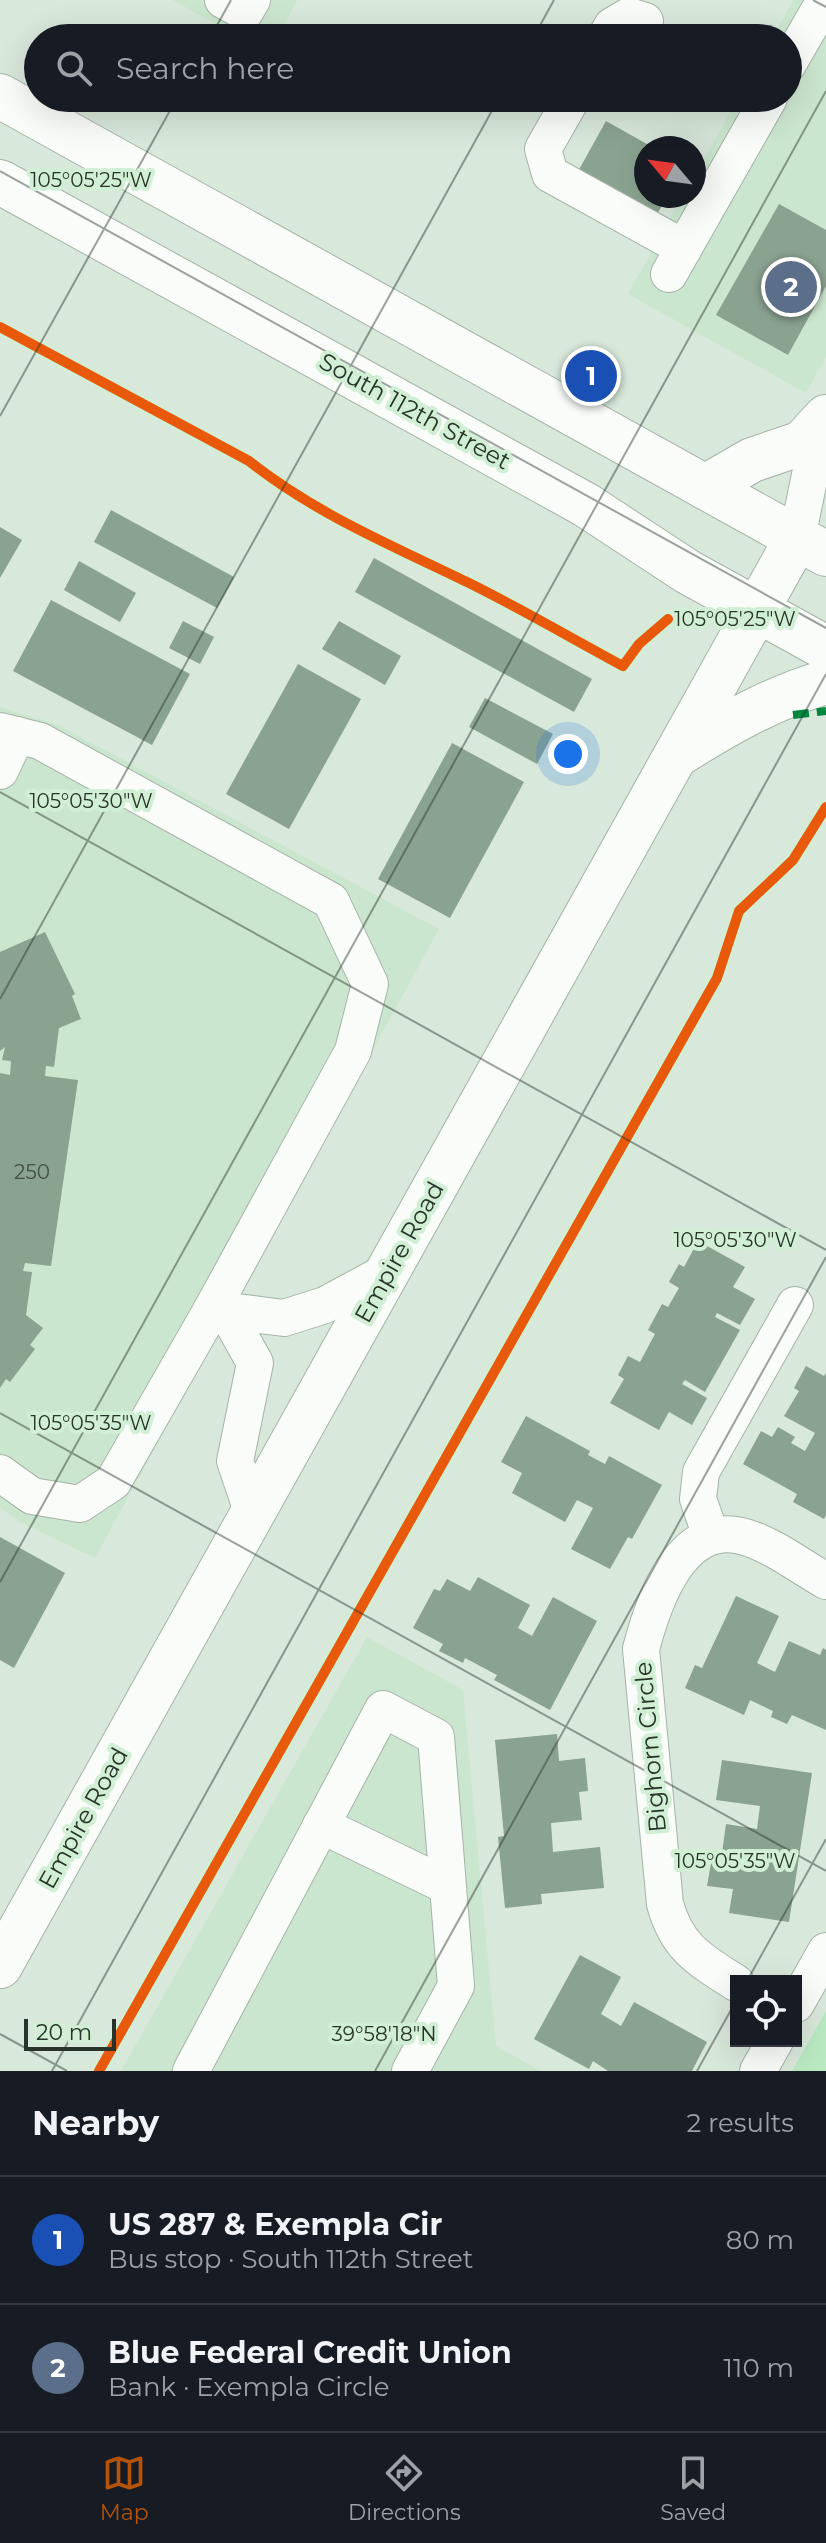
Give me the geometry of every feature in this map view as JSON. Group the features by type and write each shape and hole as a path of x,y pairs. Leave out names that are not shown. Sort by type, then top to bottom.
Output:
{"main road":[{"path":"0,96 24,109"},
{"path":"29,112 705,487 816,537"},
{"name":"South 112th Street","path":"0,182 586,505 688,572 826,648"},
{"path":"705,487 752,460 802,443 826,417"},
{"name":"Empire Road","path":"0,1966 756,611 816,537"},
{"path":"672,759 744,713 826,682"}],"street":[{"path":"223,0 245,12 252,0"},
{"path":"802,40 825,0"},
{"path":"615,24 629,16 645,21"},
{"path":"564,112 543,149 550,174 676,261 761,112"},
{"path":"816,537 811,470 826,444"},
{"path":"0,771 9,733 40,741 331,901 370,984 353,1051 113,1482 80,1504 32,1496 0,1473"},
{"path":"212,1309 284,1318 325,1305 390,1270"},
{"path":"795,1305 701,1472 698,1499 711,1536 741,1535 754,1540 826,1581"},
{"path":"212,1309 231,1320 255,1363 235,1461 253,1514"},
{"name":"Bighorn Circle","path":"711,1536 686,1550 650,1617 641,1649 669,1920 691,1954 730,1979"},
{"path":"191,2071 383,1709 436,1737 456,1986 419,2068"},
{"path":"321,1825 447,1886"},
{"path":"802,1993 826,1951"},
{"path":"758,2071 772,2047"}],"shaded area":[{"path":"172,0 297,0 284,24 216,24"},
{"path":"793,0 826,0 826,357 806,393 628,294 676,208 706,208 706,155 730,112 802,112 802,24 780,24"},
{"path":"0,707 60,726 439,929 95,1558 18,1521 0,1507"},
{"path":"367,1637 463,1690 496,2046 540,2071 121,2071"}],"green space":[{"path":"826,2011 826,2071 792,2071"}],"building":[{"path":"606,121 634,137 634,208 576,175"},
{"path":"779,204 826,230 826,286 788,355 716,315"},
{"path":"634,208 661,208 654,219"},
{"path":"111,510 234,577 217,608 94,542"},
{"path":"0,527 22,540 0,578"},
{"path":"374,558 592,679 574,712 355,592"},
{"path":"79,561 136,593 120,622 64,590"},
{"path":"51,600 190,674 152,745 13,671"},
{"path":"183,621 214,637 200,664 169,648"},
{"path":"339,621 401,656 385,685 322,649"},
{"path":"298,664 361,699 289,829 226,794"},
{"path":"485,698 553,734 537,764 469,727"},
{"path":"452,743 524,782 450,918 378,879"},
{"path":"45,932 75,994 72,996 81,1019 59,1028 54,1067 46,1066 45,1076 78,1080 51,1266 25,1263 23,1271 32,1272 26,1315 43,1328 30,1345 35,1349 10,1382 6,1379 0,1388 0,1073 10,1075 11,1061 2,1060 5,1047 0,1051 0,952"},
{"path":"698,1241 745,1267 733,1287 755,1299 740,1325 717,1313 715,1317 740,1330 705,1392 685,1380 682,1384 707,1398 692,1425 669,1412 659,1430 610,1403 624,1379 618,1375 628,1356 640,1362 655,1334 648,1330 662,1304 668,1307 679,1288 669,1282 679,1264 684,1267"},
{"path":"806,1366 824,1376 826,1373 824,1519 793,1502 797,1494 743,1464 761,1431 772,1437 778,1427 795,1437 791,1443 805,1451 815,1433 784,1416 799,1391 794,1388"},
{"path":"526,1416 590,1451 588,1455 605,1464 609,1456 662,1485 632,1539 628,1537 610,1569 571,1549 593,1508 577,1500 565,1522 512,1493 522,1473 501,1462"},
{"path":"0,1537 65,1573 14,1668 0,1660"},
{"path":"478,1577 530,1605 518,1628 532,1636 553,1597 597,1621 550,1710 494,1680 497,1675 465,1658 463,1663 439,1651 443,1644 413,1628 434,1589 440,1591 447,1579 470,1591"},
{"path":"736,1596 779,1616 757,1663 775,1672 789,1641 820,1655 823,1648 826,1650 826,1730 792,1715 787,1724 771,1717 773,1711 750,1700 744,1715 685,1688 695,1665 702,1668"},
{"path":"557,1734 559,1761 585,1758 588,1791 579,1792 582,1820 551,1823 553,1852 600,1847 604,1888 541,1894 542,1904 505,1908 498,1837 504,1836 495,1740"},
{"path":"722,1760 812,1773 789,1922 729,1913 733,1889 707,1886 713,1852 722,1853 726,1824 757,1829 760,1806 716,1800"},
{"path":"580,1955 621,1977 601,2014 621,2026 634,2002 707,2042 692,2071 608,2071 593,2061 589,2069 534,2039"}],"marked path":[{"path":"793,715 826,711"}],"cycle path":[{"path":"0,327 249,461 327,513 487,592 623,666 639,644 668,619"},
{"path":"99,2071 717,978 739,911 793,860 826,807"}],"place":[{"name":"Blue Federal Credit Union","path":"791,287"},
{"name":"US 287 & Exempla Cir","path":"591,376"}]}
